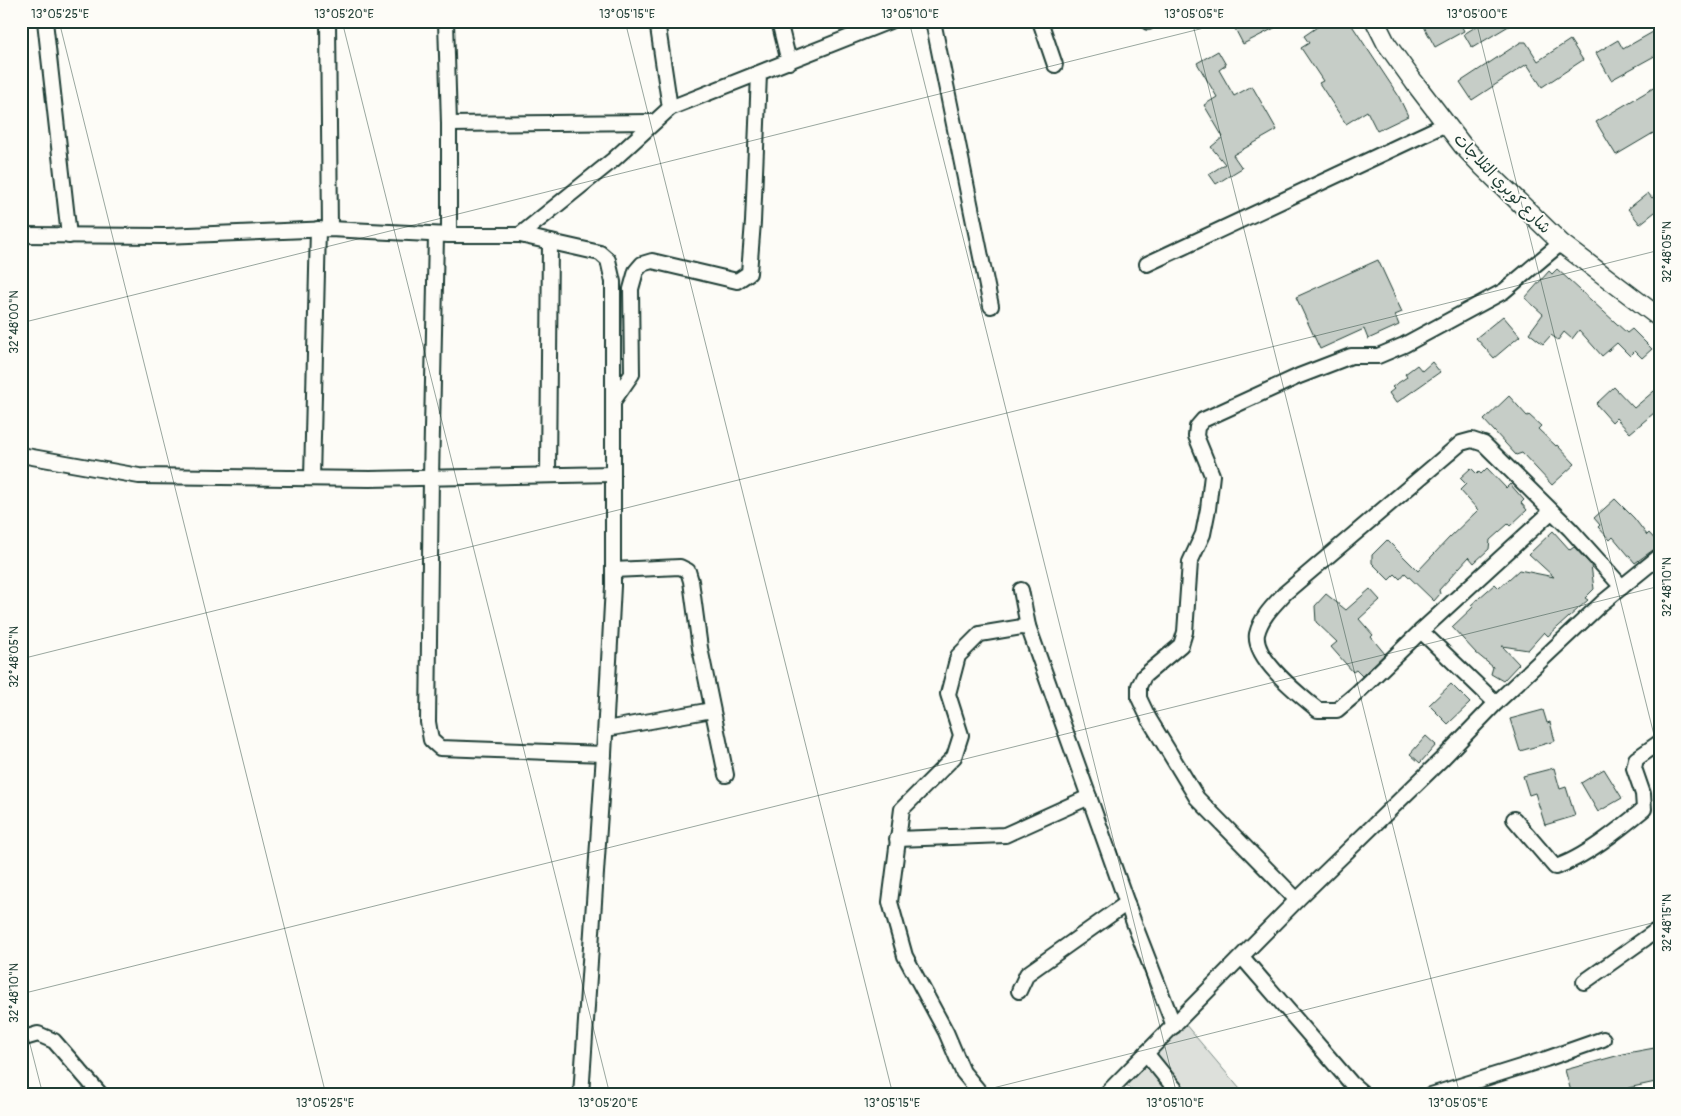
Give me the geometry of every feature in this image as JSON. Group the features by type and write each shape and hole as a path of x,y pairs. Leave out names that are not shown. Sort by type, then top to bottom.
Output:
{"main road":[{"name":"شارع كوبري الثلاجات","path":"1375,21 1386,43 1463,146 1483,168 1561,243 1660,318"}],"street":[{"path":"45,21 69,236"},
{"path":"312,478 324,229 328,21"},
{"path":"446,21 449,124 431,478 428,722 431,740 440,748 604,754"},
{"path":"657,21 670,108"},
{"path":"779,21 789,62"},
{"path":"520,235 613,160 670,108 890,21"},
{"path":"933,21 991,306"},
{"path":"1040,21 1055,65"},
{"path":"614,400 632,374 632,290 636,271 642,264 652,260 737,282 749,273 759,74"},
{"path":"449,124 653,122"},
{"path":"1147,264 1446,124"},
{"path":"21,235 165,236 324,229 442,235 520,235 600,253 608,260 613,282 613,570 606,729 581,1095"},
{"path":"548,475 550,242"},
{"path":"1297,900 1197,798 1149,719 1139,698 1139,686 1144,676 1181,645 1185,632 1190,562 1202,534 1208,509 1212,475 1198,445 1197,427 1203,420 1308,373 1351,356 1378,356 1404,345 1504,291 1561,243"},
{"path":"1552,511 1337,710 1318,710 1292,689 1262,656 1257,636 1263,619 1285,593 1461,443 1472,440 1484,444 1552,511 1622,588"},
{"path":"21,455 139,476 431,478 613,474"},
{"path":"1105,1095 1297,900 1442,759 1496,703 1602,604 1660,556"},
{"path":"613,570 680,567 688,571 700,648 726,775"},
{"path":"1021,590 1028,626 1127,903 1174,1026"},
{"path":"982,1095 963,1072 946,1032 905,956 890,902 902,809 954,758 961,735 948,694 958,656 980,634 1028,626"},
{"path":"1421,631 1496,703"},
{"path":"606,729 712,710"},
{"path":"1514,819 1555,867 1567,864 1623,826 1644,809 1644,794 1634,768 1636,758 1660,742"},
{"path":"897,839 1004,835 1089,797"},
{"path":"1019,992 1027,974 1127,903"},
{"path":"1584,982 1660,928"},
{"path":"1242,957 1351,1083 1365,1095"},
{"path":"21,1039 38,1034 54,1041 101,1095"},
{"path":"1432,1095 1603,1039"},
{"path":"1146,1053 1180,1095"}],"shaded area":[{"path":"1185,1024 1245,1095 1136,1095 1122,1080"}],"building":[{"path":"1231,21 1288,21 1243,44"},
{"path":"1326,21 1349,21 1398,95 1408,116 1377,131 1367,111 1346,124 1319,83 1323,81 1301,48 1309,43 1304,36"},
{"path":"1421,21 1459,21 1464,31 1435,47"},
{"path":"1485,21 1517,21 1472,48 1464,34"},
{"path":"1660,28 1660,53 1611,80 1596,53 1618,40 1623,49"},
{"path":"1570,40 1583,60 1542,87 1527,64 1472,100 1460,82 1521,42 1526,42 1538,61"},
{"path":"1218,51 1226,65 1219,70 1234,96 1252,86 1277,130 1233,155 1242,168 1216,184 1209,174 1225,164 1211,147 1223,137 1204,105 1217,97 1197,63"},
{"path":"1660,84 1660,129 1616,155 1596,122"},
{"path":"1660,192 1660,208 1640,224 1628,209 1648,193 1652,198"},
{"path":"1378,260 1402,312 1395,315 1399,325 1368,339 1364,329 1320,349 1296,297"},
{"path":"1557,269 1627,333 1632,329 1652,349 1642,358 1635,351 1630,356 1617,343 1602,356 1579,330 1572,339 1564,332 1558,340 1551,335 1543,344 1529,333 1543,314 1525,298 1549,271 1552,274"},
{"path":"1503,316 1520,336 1494,358 1476,338"},
{"path":"1432,362 1440,372 1396,403 1389,393 1394,389 1392,387 1407,377 1405,374 1417,365 1422,371"},
{"path":"1660,386 1660,408 1630,433 1616,418 1612,422 1596,404 1614,387 1634,408"},
{"path":"1509,396 1527,416 1529,415 1541,426 1538,429 1575,464 1552,485 1522,453 1516,455 1484,420"},
{"path":"1471,468 1477,474 1479,472 1481,474 1487,468 1506,488 1510,484 1524,500 1521,503 1527,510 1510,526 1508,524 1490,540 1489,549 1474,563 1469,557 1439,590 1440,594 1434,601 1405,573 1400,579 1395,574 1389,580 1372,563 1372,555 1387,540 1418,571 1478,510 1460,490 1466,484 1460,478"},
{"path":"1615,499 1634,518 1647,535 1649,533 1660,545 1635,563 1613,537 1610,540 1598,527 1600,525 1594,518"},
{"path":"1553,531 1570,550 1574,547 1591,565 1594,589 1585,598 1588,600 1548,636 1544,632 1528,650 1502,646 1519,664 1503,681 1491,674 1493,667 1476,653 1452,627 1473,607 1471,605 1495,584 1499,588 1519,570 1554,577 1529,554"},
{"path":"1370,589 1380,600 1359,619 1373,635 1371,637 1385,654 1362,676 1356,670 1353,672 1331,647 1337,642 1316,622 1315,606 1326,594 1346,610"},
{"path":"1451,684 1470,703 1448,724 1429,705"},
{"path":"1543,710 1547,723 1550,722 1555,741 1520,751 1510,719"},
{"path":"1426,736 1436,745 1420,763 1410,754"},
{"path":"1554,768 1560,789 1566,787 1575,816 1545,825 1535,793 1529,795 1523,776"},
{"path":"1604,769 1622,798 1598,812 1581,783"},
{"path":"1660,1047 1660,1081 1628,1088 1630,1095 1572,1095 1565,1070 1627,1053"}]}
